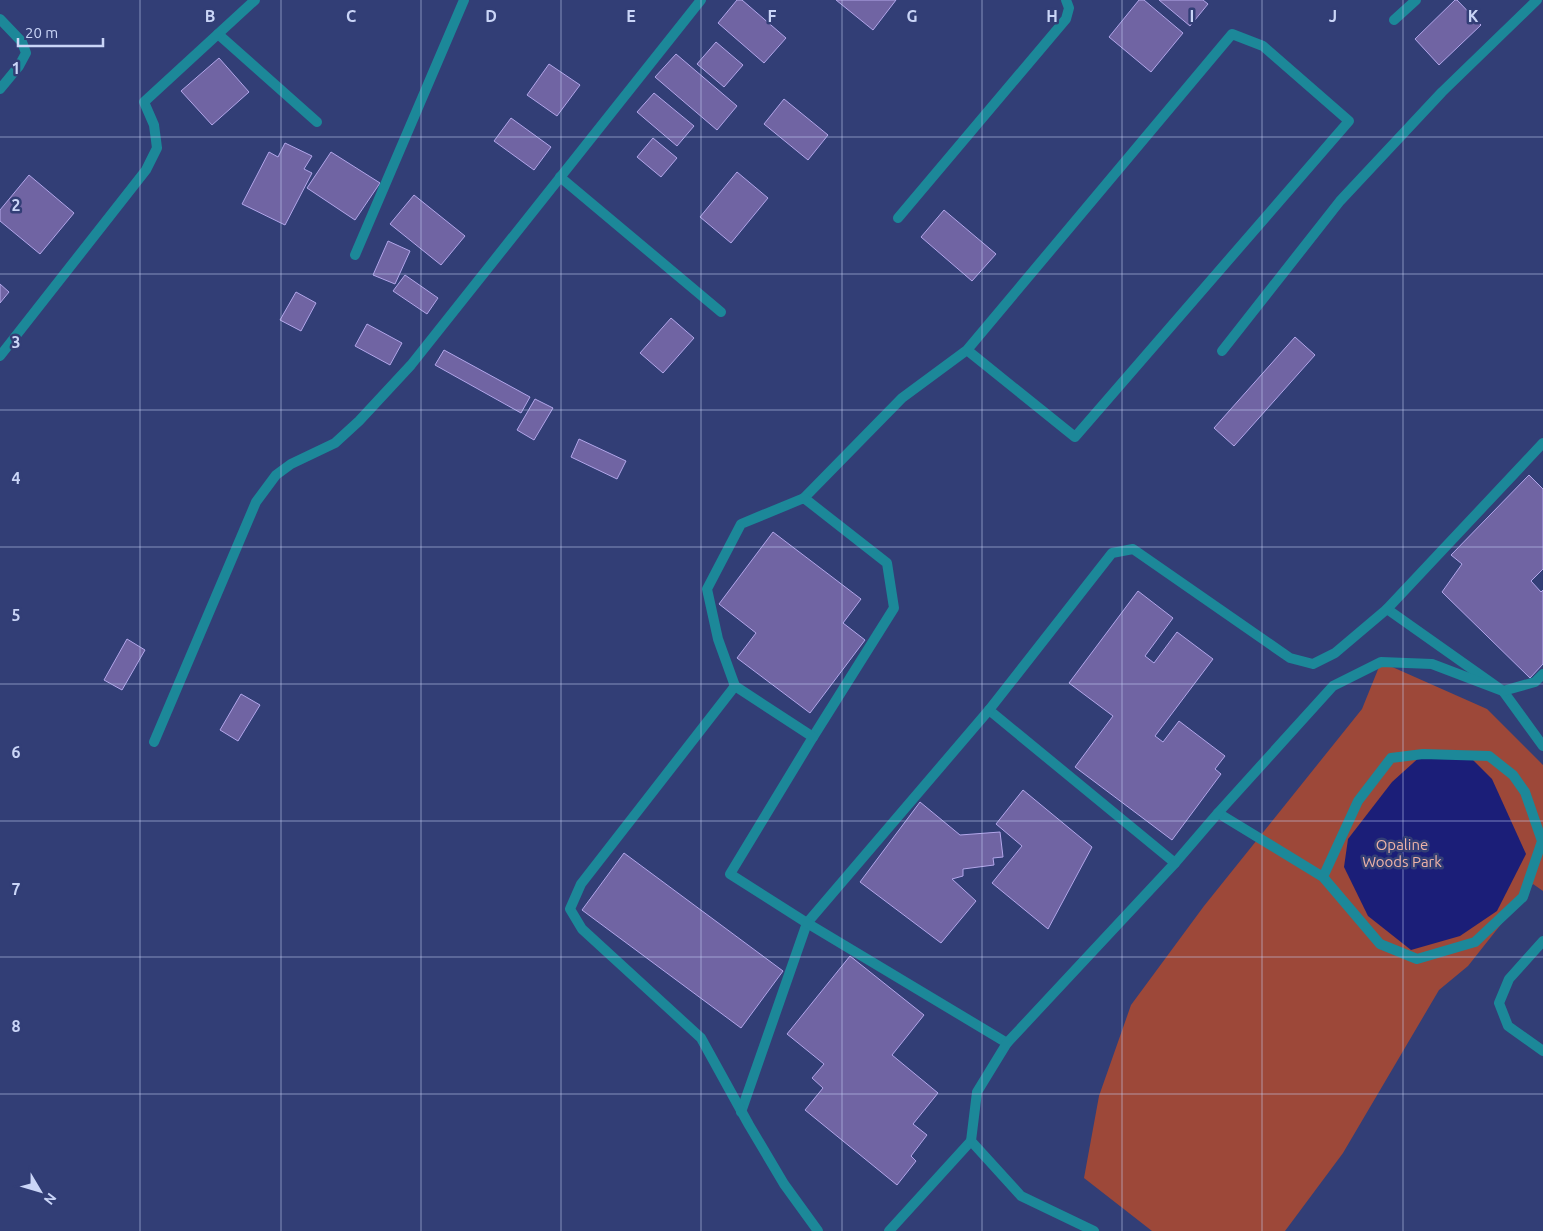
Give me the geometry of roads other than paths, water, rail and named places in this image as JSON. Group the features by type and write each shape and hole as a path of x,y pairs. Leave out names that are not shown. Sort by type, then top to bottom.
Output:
{"street":[{"path":"0,356 146,170 158,148 154,125 144,102 255,0"},
{"path":"355,255 464,0"},
{"path":"154,742 256,502 276,475 291,464 335,443 359,421 410,365 701,0"},
{"path":"898,218 1066,19 1068,8 1066,0"},
{"path":"1394,20 1416,0"},
{"path":"1222,351 1340,201 1442,92 1537,0"},
{"path":"0,19 22,42 26,53 19,66 0,89"},
{"path":"218,34 317,122"},
{"path":"813,737 735,686 718,639 707,589 741,524 804,498 902,398 967,350 1232,34 1263,46 1349,121 1075,437 967,350"},
{"path":"560,177 721,312"},
{"path":"741,1112 807,923 989,710 1112,553 1133,549 1290,658 1313,664 1335,653 1387,609 1543,444"},
{"path":"804,498 887,562 894,608 730,874 807,923 1007,1043"},
{"path":"1387,609 1503,691 1543,746"},
{"path":"889,1231 970,1141 977,1092 1007,1043 1175,863 1333,686 1382,662 1432,664 1503,691 1535,682 1543,674"},
{"path":"735,686 581,884 570,909 582,929 701,1038 741,1112 784,1184 818,1231"},
{"path":"989,710 1175,863"},
{"path":"1218,813 1324,876 1380,944 1418,959 1475,942 1523,897 1542,841 1525,792 1513,775 1489,756 1423,754 1392,758 1358,801 1324,876"},
{"path":"1543,941 1509,979 1499,1002 1508,1026 1543,1051"},
{"path":"970,1141 1021,1196 1094,1231"}],"park label":[{"name":"Opaline Woods Park","path":"1402,854"}]}
